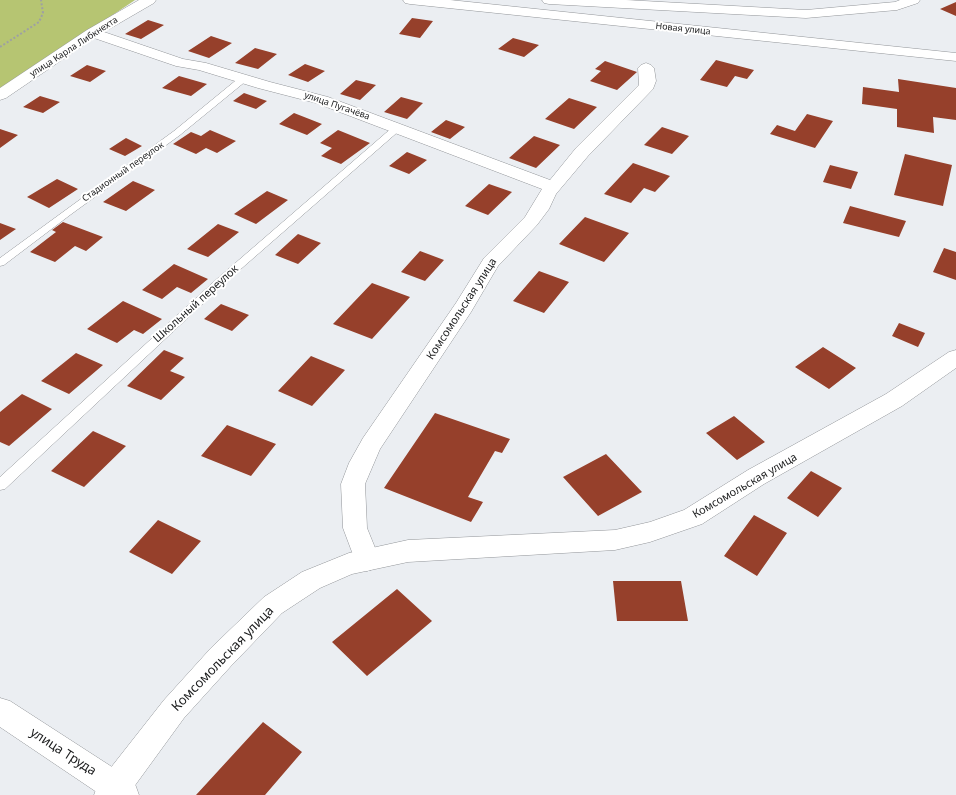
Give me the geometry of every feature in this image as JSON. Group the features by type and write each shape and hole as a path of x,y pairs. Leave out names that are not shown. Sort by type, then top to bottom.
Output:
{"street":[{"name":"улица Карла Либкнехта","path":"0,95 92,33 149,0"},
{"name":"Новая улица","path":"410,0 956,57"},
{"name":"Новая улица","path":"549,0 692,9 806,14 896,6 913,0"},
{"path":"681,0 692,9"},
{"name":"улица Пугачёва","path":"92,33 181,63 201,66 322,100 553,186"},
{"name":"Комсомольская улица","path":"367,560 356,528 353,508 353,484 361,463 371,444 464,307 491,262 531,221 553,186 582,152 644,90 648,80 646,68"},
{"name":"Комсомольская улица","path":"116,792 174,709 221,657 273,605 311,580 349,564 408,551 615,540 650,532 693,517 756,477 894,400 956,357"},
{"name":"улица Труда","path":"0,711 116,792"}],"lane":[{"name":"Стадионный переулок","path":"0,263 66,212 182,129 243,79"},
{"name":"Школьный переулок","path":"0,485 210,291 397,128"}],"path":[{"path":"0,47 39,22 43,13 41,0"}],"green space":[{"path":"0,0 135,0 0,91"}],"building":[{"path":"956,2 956,16 940,9"},
{"path":"412,18 433,21 420,38 399,34"},
{"path":"148,20 164,25 141,39 125,34"},
{"path":"211,36 232,43 209,58 188,51"},
{"path":"513,38 539,45 524,57 498,49"},
{"path":"255,48 277,54 258,69 235,63"},
{"path":"716,60 754,70 747,79 735,76 727,87 700,80"},
{"path":"605,61 637,72 617,90 590,81 601,71 595,69"},
{"path":"305,64 325,71 308,82 288,75"},
{"path":"87,65 106,71 90,82 70,76"},
{"path":"179,76 207,84 191,96 162,88"},
{"path":"898,79 956,88 956,120 933,117 934,133 897,127 897,109 862,104 863,87 899,92"},
{"path":"356,80 376,85 360,100 340,94"},
{"path":"244,93 267,101 256,109 233,101"},
{"path":"40,96 60,102 43,113 23,107"},
{"path":"401,97 423,103 407,119 384,112"},
{"path":"569,98 597,107 574,129 545,119"},
{"path":"294,113 322,124 307,135 279,124"},
{"path":"807,114 833,121 815,148 770,134 777,125 795,131"},
{"path":"446,120 465,127 450,139 431,132"},
{"path":"662,127 689,136 672,154 644,145"},
{"path":"0,129 18,135 0,148"},
{"path":"210,130 236,141 217,153 206,148 196,154 173,144 191,132 201,136"},
{"path":"338,130 370,143 341,164 321,156 332,148 320,143"},
{"path":"534,136 560,145 536,168 509,158"},
{"path":"126,138 142,146 125,156 109,149"},
{"path":"407,152 427,160 409,174 389,166"},
{"path":"905,154 952,165 943,206 894,195"},
{"path":"633,163 670,176 655,192 644,188 631,203 604,194"},
{"path":"830,165 858,172 851,189 823,182"},
{"path":"57,179 78,189 49,208 27,197"},
{"path":"133,181 155,190 126,211 103,202"},
{"path":"489,184 512,192 488,215 465,206"},
{"path":"267,191 288,200 256,224 234,214"},
{"path":"850,206 906,221 899,237 843,223"},
{"path":"585,217 629,233 604,262 559,244"},
{"path":"63,222 103,237 86,251 75,246 55,262 30,252 56,232 52,230"},
{"path":"0,223 16,229 0,240"},
{"path":"218,224 239,232 208,257 187,249"},
{"path":"298,234 321,243 298,264 275,255"},
{"path":"944,248 956,252 956,280 933,272"},
{"path":"420,251 444,260 425,281 401,272"},
{"path":"174,264 208,279 191,293 177,287 162,299 142,290"},
{"path":"539,271 569,282 544,313 513,301"},
{"path":"372,283 410,297 372,339 333,324"},
{"path":"123,301 162,319 143,334 134,330 117,343 87,329"},
{"path":"221,304 249,315 232,331 204,319"},
{"path":"899,323 925,333 918,347 892,336"},
{"path":"823,347 856,368 829,389 795,367"},
{"path":"164,350 184,358 170,371 185,377 161,400 127,386"},
{"path":"76,353 103,365 69,394 41,381"},
{"path":"311,356 345,370 312,406 278,391"},
{"path":"22,394 52,409 9,446 0,442 0,412"},
{"path":"435,413 510,439 502,453 495,451 468,497 483,502 471,522 384,488"},
{"path":"734,416 765,442 737,460 706,433"},
{"path":"227,425 276,444 251,476 201,456"},
{"path":"93,431 126,446 84,487 51,471"},
{"path":"606,454 642,492 598,516 563,477"},
{"path":"811,471 842,488 818,517 787,498"},
{"path":"754,515 787,533 757,576 724,556"},
{"path":"158,520 201,541 172,574 129,552"},
{"path":"613,581 681,581 688,621 617,621"},
{"path":"397,589 432,621 367,676 332,642"},
{"path":"263,722 302,752 265,795 196,795"}]}
